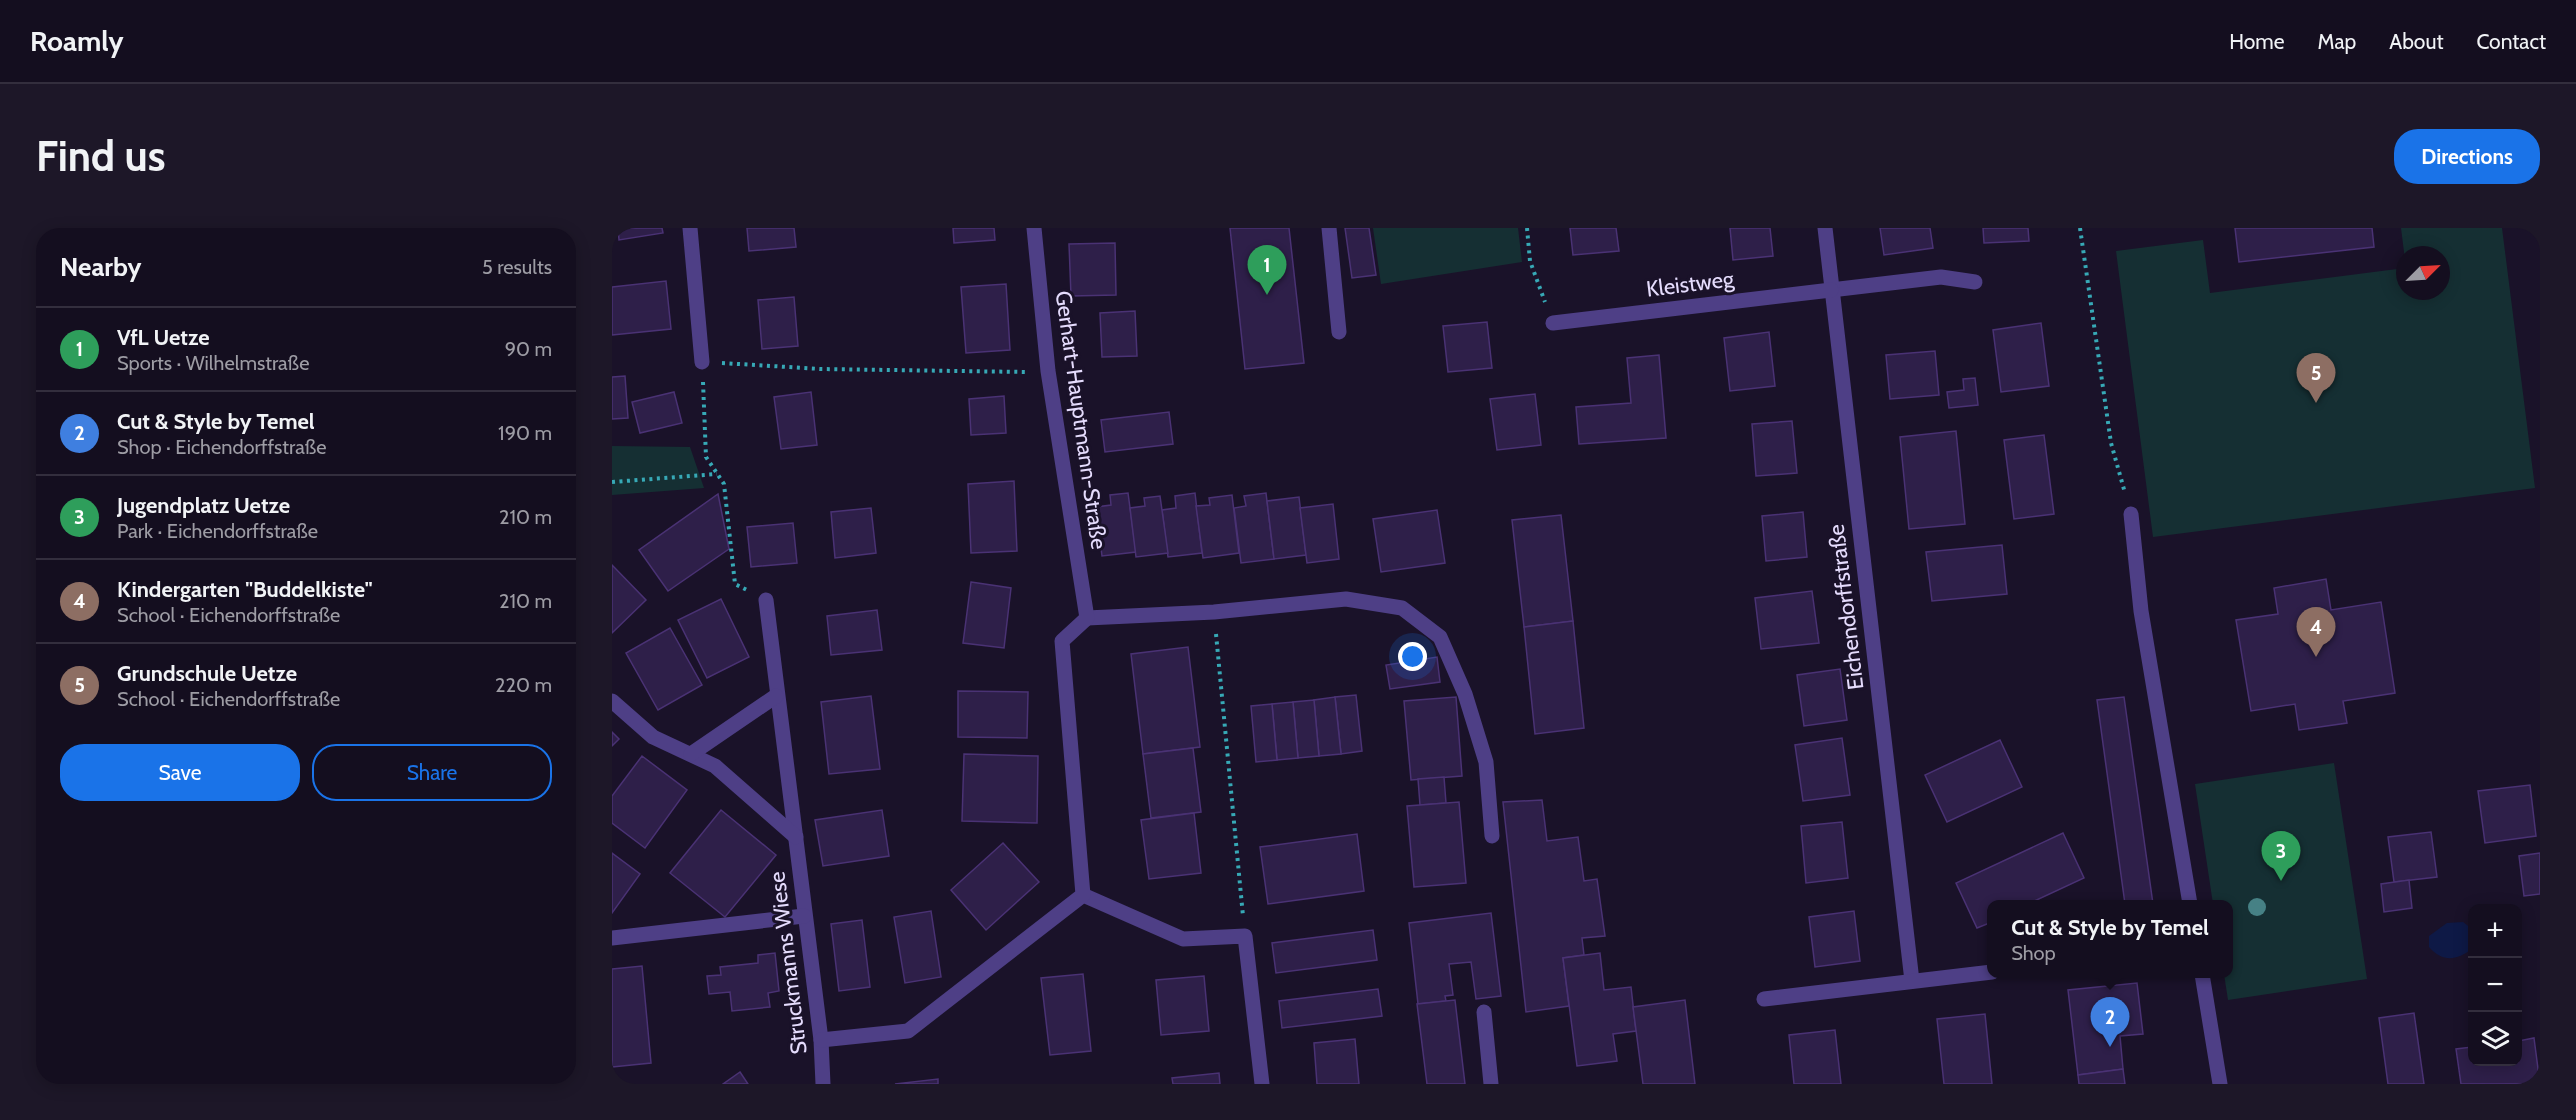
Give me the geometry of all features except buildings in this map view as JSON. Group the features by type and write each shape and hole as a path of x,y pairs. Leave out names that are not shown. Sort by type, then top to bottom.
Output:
{"street":[{"path":"690,228 702,362"},
{"name":"Gerhart-Hauptmann-Straße","path":"1034,228 1048,371 1087,618"},
{"path":"1329,228 1339,332"},
{"name":"Eichendorffstraße","path":"1825,228 1912,981"},
{"name":"Kleistweg","path":"1553,323 1941,277 1975,282"},
{"path":"2131,514 2141,611 2189,900"},
{"path":"1083,895 1062,641 1087,618 1214,612 1346,599 1402,608 1440,637 1466,694 1486,762 1492,836"},
{"name":"Struckmanns Wiese","path":"766,600 820,1040 823,1084"},
{"path":"691,754 776,696"},
{"name":"Struckmanns Wiese","path":"612,701 653,737 715,766 796,837"},
{"path":"1083,895 1183,939 1245,936 1262,1084"},
{"path":"820,1040 908,1031 1083,895"},
{"path":"612,938 804,916"},
{"path":"1764,999 1987,973"},
{"path":"2203,978 2220,1084"},
{"path":"1484,1012 1491,1084"}],"path":[{"path":"1527,228 1530,261 1553,323"},
{"path":"2080,228 2111,443 2131,514"},
{"path":"766,600 735,584 724,484 706,457 702,362 821,369 1011,373 1048,371"},
{"path":"612,482 717,474"},
{"path":"1214,612 1245,936"}],"green space":[{"path":"1373,228 1518,228 1522,262 1381,284"},
{"path":"2401,228 2502,228 2535,488 2153,537 2116,251 2203,240 2210,293 2396,269 2396,300 2450,300 2450,246 2403,246"},
{"path":"612,446 690,447 704,488 612,495"},
{"path":"2334,763 2367,979 2228,1000 2225,978 2233,978 2233,900 2212,900 2195,784"}],"water":[{"path":"2463,922 2468,926 2468,952 2461,956 2445,958 2429,947 2429,936 2447,923"}],"place":[{"name":"VfL Uetze","path":"1267,295"},
{"name":"Grundschule Uetze","path":"2316,403"},
{"name":"Kindergarten \"Buddelkiste\"","path":"2316,657"},
{"name":"Jugendplatz Uetze","path":"2281,881"},
{"name":"Cut & Style by Temel","path":"2110,1047"}]}
